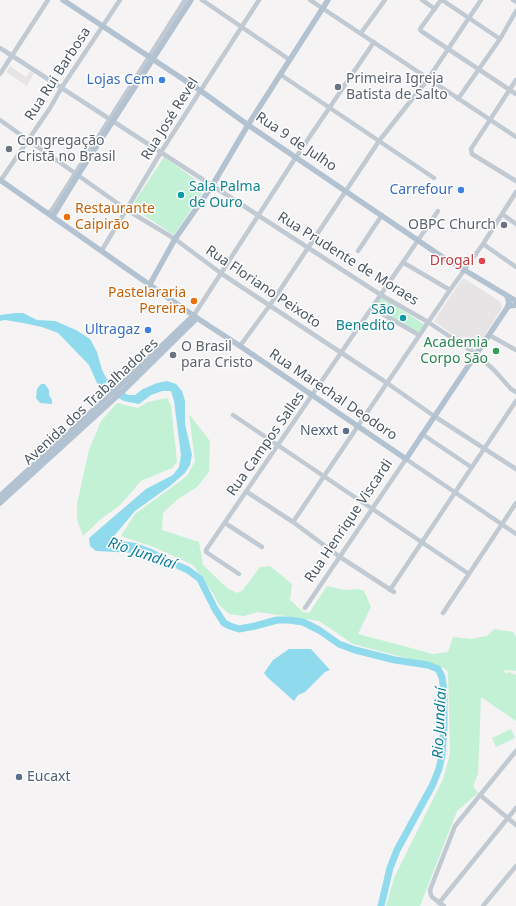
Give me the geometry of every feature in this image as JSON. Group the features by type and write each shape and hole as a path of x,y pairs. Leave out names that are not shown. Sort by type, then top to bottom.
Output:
{"main road":[{"name":"Rua 9 de Julho","path":"64,0 201,91 248,125 419,240 514,299"},
{"path":"50,214 151,58 191,0"},
{"path":"150,284 175,239 212,186 248,125 328,0"},
{"name":"Rua Marechal Deodoro","path":"0,180 196,317 406,459"},
{"path":"507,308 509,303 514,299"},
{"path":"507,308 514,299"},
{"name":"Rua Henrique Viscardi","path":"406,459 507,308"},
{"name":"Avenida dos Trabalhadores","path":"0,496 124,385 196,317"},
{"name":"Avenida dos Trabalhadores","path":"0,503 106,401"}],"street":[{"path":"0,74 48,0"},
{"name":"Rua Rui Barbosa","path":"0,180 120,0"},
{"path":"151,58 185,0"},
{"path":"202,0 290,60"},
{"name":"Rua José Revel","path":"102,250 161,152 259,0"},
{"path":"310,0 516,137"},
{"path":"361,33 385,0"},
{"path":"422,0 435,9"},
{"path":"500,39 441,0 420,28 421,31 516,94"},
{"path":"240,346 270,305 379,141 428,79 481,0"},
{"path":"458,99 500,39 516,11"},
{"path":"196,317 296,157 374,42"},
{"name":"Rua Prudente de Moraes","path":"0,48 381,295 428,322 476,354 494,370 511,389 516,392"},
{"path":"281,75 434,178"},
{"path":"516,80 471,149 472,154 516,181"},
{"name":"Rua Floriano Peixoto","path":"0,120 127,210 175,239 222,274 516,469"},
{"path":"293,522 464,269 483,244 516,192"},
{"name":"Rua Campos Salles","path":"239,574 206,552 206,550 438,212"},
{"path":"502,214 516,224"},
{"path":"358,251 382,215"},
{"path":"483,244 516,267"},
{"path":"404,263 450,290"},
{"path":"372,308 419,335"},
{"path":"489,335 516,350"},
{"path":"247,492 293,522 340,557 392,591 454,492 516,401"},
{"path":"233,415 469,574"},
{"path":"422,434 472,467"},
{"name":"Rua Marechal Deodoro","path":"406,459 516,534"},
{"name":"Rua Henrique Viscardi","path":"305,608 406,459"},
{"path":"443,613 516,503"},
{"path":"225,523 262,547"},
{"path":"516,751 455,826 431,885 430,895 441,904 516,808"},
{"path":"480,795 516,825"},
{"path":"483,906 516,866"}],"shaded area":[{"path":"10,66 26,77 30,71 34,73 27,86 6,72"},
{"path":"462,279 465,279 501,302 502,308 475,351 434,321"}],"green space":[{"path":"164,157 206,187 174,235 131,207"},
{"path":"382,297 425,325 419,335 374,308"},
{"path":"167,398 171,405 177,462 172,468 141,481 120,505 101,519 83,536 77,520 77,504 89,450 101,421 117,403 138,408 148,402"},
{"path":"189,414 210,441 209,472 197,487 178,499 163,513 162,530 199,542 203,565 227,588 237,593 242,591 260,567 270,566 292,584 290,600 303,612 309,613 327,586 345,590 358,589 364,591 371,607 358,634 433,654 448,652 453,637 471,639 487,636 494,629 513,632 516,637 516,671 504,670 506,674 508,672 516,675 516,721 481,697 478,774 473,786 478,793 457,811 420,906 386,906 394,878 443,779 450,754 448,672 444,668 353,644 319,621 258,612 244,616 229,614 219,605 212,592 193,565 156,548 121,536 135,514 187,476 195,461"},
{"path":"511,729 515,738 496,747 492,738"}],"water":[{"path":"23,313 37,320 55,321 76,330 90,339 97,352 102,370 109,383 128,395 135,395 143,389 157,383 167,381 176,384 182,391 185,401 185,424 192,455 190,465 185,473 170,486 135,511 114,536 114,540 136,543 154,550 188,570 135,553 96,551 90,546 89,538 146,489 173,475 179,467 181,455 174,401 171,391 162,391 151,395 139,404 124,401 106,391 97,383 89,365 58,333 42,327 23,323 5,320 0,321 0,315"},
{"path":"41,384 45,384 49,390 52,404 40,403 36,398 37,389"},
{"path":"289,649 311,649 330,670 325,672 305,692 298,695 294,701 264,673 273,660"}],"waterway":[{"name":"Rio Jundiaí","path":"179,566 188,570 200,579 215,609 224,623 230,626 239,629 277,620 303,622 319,630 339,644 355,650 395,660 428,665 438,669 442,677 444,691 444,726 442,755 439,769 432,786 397,850 390,868 381,906"}],"place":[{"name":"Lojas Cem","path":"162,80"},
{"name":"Primeira Igreja Batista de Salto","path":"338,87"},
{"name":"Congregação Cristã no Brasil","path":"9,149"},
{"name":"Carrefour","path":"461,190"},
{"name":"Sala Palma de Ouro","path":"181,195"},
{"name":"Restaurante Caipirão","path":"67,217"},
{"name":"OBPC Church","path":"504,225"},
{"name":"Drogal","path":"482,261"},
{"name":"Pastelararia Pereira","path":"194,301"},
{"name":"São Benedito","path":"403,318"},
{"name":"Ultragaz","path":"148,330"},
{"name":"Academia Corpo São","path":"496,351"},
{"name":"O Brasil para Cristo","path":"173,355"},
{"name":"Nexxt","path":"346,431"},
{"name":"Eucaxt","path":"19,777"}]}
